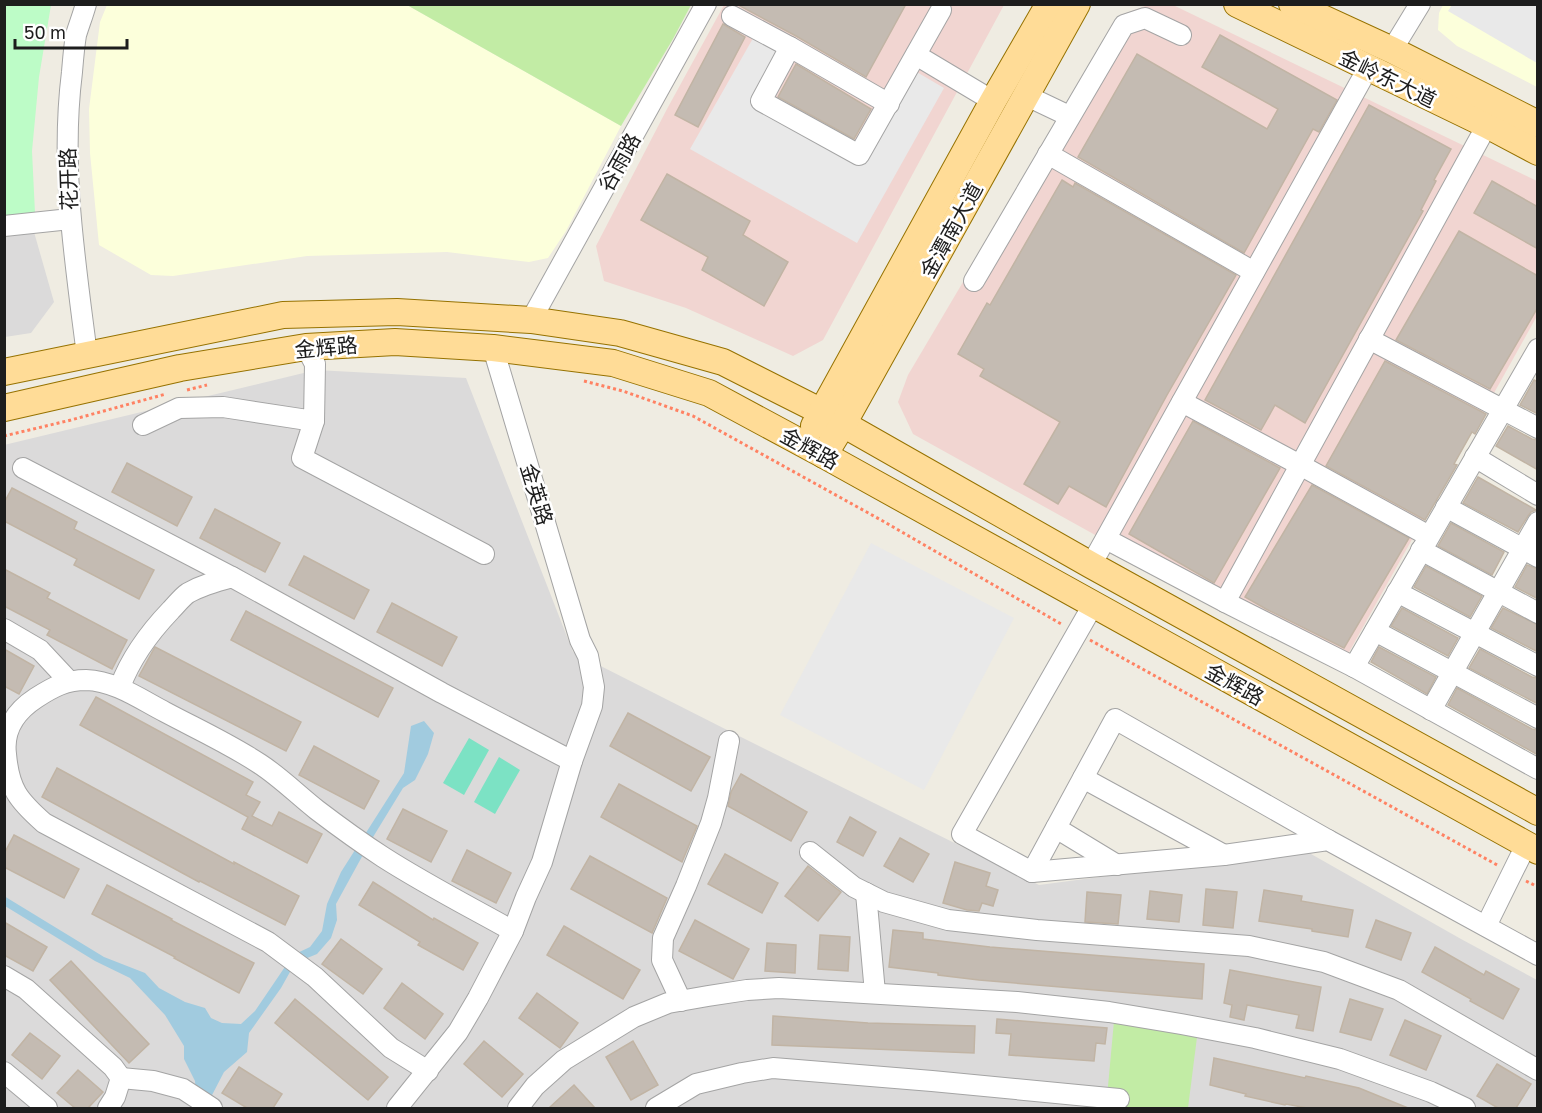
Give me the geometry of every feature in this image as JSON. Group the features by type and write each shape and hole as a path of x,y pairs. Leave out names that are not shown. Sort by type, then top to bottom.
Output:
{"main road":[{"name":"金潭南大道","path":"832,418 993,101 1049,4"},
{"name":"金潭南大道","path":"814,450 1027,96 1072,14 1086,4"},
{"name":"金岭东大道","path":"1238,4 1296,15 1392,50 1538,124"},
{"name":"金岭东大道","path":"1296,15 1368,68 1538,152"},
{"name":"金辉路","path":"4,372 283,315 397,312 531,320 620,333 723,362 832,418 1091,565 1538,812"},
{"name":"金辉路","path":"4,408 180,368 306,347 395,342 494,348 613,363 709,393 1532,848"}],"street":[{"name":"花开路","path":"86,4 76,35 66,138 70,219 87,355"},
{"name":"谷雨路","path":"531,320 706,4"},
{"path":"1392,50 1420,4"},
{"path":"790,47 761,100 859,155 941,10"},
{"path":"732,16 889,104"},
{"path":"974,281 1124,25 1145,18 1181,35"},
{"path":"916,56 993,101"},
{"path":"1091,565 1368,68"},
{"path":"1027,96 1069,116"},
{"path":"1225,602 1487,125"},
{"path":"1048,154 1254,272"},
{"path":"4,226 70,219"},
{"path":"1369,339 1538,428"},
{"path":"306,347 315,364 314,421 302,458 484,554"},
{"name":"金英路","path":"397,1108 458,1032 513,931 542,862 572,761 592,706 594,687 588,656 580,640 494,348"},
{"path":"1354,667 1502,409 1532,369 1538,349"},
{"path":"1182,402 1300,465 1498,591 1538,613"},
{"path":"142,425 178,408 223,407 314,421"},
{"path":"1475,457 1538,495"},
{"path":"23,468 232,577 442,693 572,761"},
{"path":"1446,507 1530,553"},
{"path":"1431,710 1498,591 1530,553 1538,522"},
{"path":"1106,539 1354,667 1538,769"},
{"path":"120,687 141,645 187,594 208,584 232,577"},
{"path":"1397,592 1538,666"},
{"path":"1093,605 962,834 1032,872 1224,855 1328,840"},
{"path":"4,629 40,650 69,681"},
{"path":"1375,631 1538,718"},
{"path":"44,823 17,796 8,771 5,747 9,726 19,712 33,700 69,681 88,680 120,687 262,765 353,837 385,858 513,931"},
{"path":"1032,872 1115,719 1328,840 1538,955"},
{"path":"681,1001 662,960 663,938 711,823 729,741"},
{"path":"1083,778 1224,855"},
{"path":"4,802 268,942 315,977 391,1048 428,1071"},
{"path":"1056,828 1117,865"},
{"path":"1486,926 1512,873 1532,848"},
{"path":"810,852 854,887 884,902 948,920 1037,930 1249,946 1324,962 1399,990 1538,1070"},
{"path":"866,893 875,993"},
{"path":"4,976 27,989 114,1067 120,1078 115,1097 108,1108"},
{"path":"518,1108 535,1086 564,1060 634,1017 681,1001 779,987 1017,1002 1109,1012 1244,1036 1340,1059 1431,1092 1465,1108"},
{"path":"657,1108 696,1084 773,1068 1119,1099"},
{"path":"4,1072 47,1108"},
{"path":"120,1078 153,1081 183,1089 212,1108"}],"path":[{"path":"576,379 623,391 693,416 881,519 1078,633 1538,887"},
{"path":"182,391 213,384"},
{"path":"4,436 171,393"}],"shaded area":[{"path":"107,5 407,5 621,126 566,231 548,258 529,262 447,252 307,256 173,276 151,275 99,245 90,153 89,109 100,22"},
{"path":"724,5 1004,5 823,340 793,356 686,308 604,281 596,246"},
{"path":"1148,5 1173,5 1537,181 1537,316 1339,670 913,434 898,402 908,375 1121,15"},
{"path":"1443,5 1537,5 1537,87 1457,46 1438,30 1439,13"},
{"path":"1452,5 1537,5 1537,63 1448,11"},
{"path":"756,33 783,48 751,103 863,164 915,71 944,88 857,243 690,149"},
{"path":"34,232 54,302 31,333 5,337 5,237"},
{"path":"316,370 466,378 573,652 737,735 1039,885 1304,850 1537,980 1537,1108 5,1108 4,445"},
{"path":"871,543 1014,618 924,790 780,715"}],"green space":[{"path":"4,5 51,5 39,77 32,151 35,213 4,217"},
{"path":"407,5 691,5 621,126"},
{"path":"469,738 489,750 464,795 443,783"},
{"path":"499,757 520,770 495,814 474,802"},
{"path":"1114,1021 1197,1037 1188,1108 1106,1108"}],"water":[{"path":"424,721 434,733 428,754 415,780 403,788 336,904 337,920 331,938 317,954 295,963 281,988 249,1033 247,1052 224,1072 211,1097 211,1108 194,1108 195,1081 184,1059 184,1046 165,1015 130,978 95,961 5,906 4,896 104,957 145,973 159,988 185,1002 205,1008 211,1018 222,1023 241,1024 255,1011 293,955 310,947 322,931 327,904 341,872 404,773 411,726"}],"building":[{"path":"741,4 906,4 866,77 740,6"},
{"path":"723,24 745,37 698,127 675,115"},
{"path":"1220,35 1337,100 1319,132 1313,129 1244,253 1078,157 1137,54 1267,129 1278,109 1202,67"},
{"path":"796,64 871,109 854,139 778,97"},
{"path":"1369,105 1451,149 1434,180 1436,181 1421,210 1423,211 1305,423 1275,405 1261,430 1205,400"},
{"path":"667,174 750,221 743,235 788,262 764,306 702,270 708,257 641,220"},
{"path":"1062,180 1073,187 1075,183 1236,275 1106,507 1069,486 1058,504 1024,484 1060,422 980,376 984,369 958,354 987,303 990,305"},
{"path":"1492,181 1538,207 1538,249 1474,213"},
{"path":"1459,231 1538,276 1538,307 1490,389 1396,340"},
{"path":"1385,361 1486,414 1475,434 1472,432 1454,464 1457,465 1425,520 1326,466"},
{"path":"1534,380 1538,382 1538,414 1520,405"},
{"path":"1193,421 1280,468 1214,583 1129,534"},
{"path":"1508,426 1538,440 1538,470 1496,446"},
{"path":"127,463 192,497 177,526 112,492"},
{"path":"1478,477 1536,510 1531,512 1518,532 1463,503"},
{"path":"1312,485 1409,538 1344,648 1245,597"},
{"path":"12,488 77,522 74,529 154,570 139,599 74,565 77,559 4,521 4,503"},
{"path":"215,509 280,543 265,572 200,538"},
{"path":"1451,523 1504,552 1492,575 1438,546"},
{"path":"304,556 369,590 354,619 289,585"},
{"path":"1527,565 1538,569 1538,599 1515,587"},
{"path":"1426,566 1482,596 1470,617 1414,587"},
{"path":"4,569 50,593 47,598 127,640 112,669 47,635 50,630 4,606"},
{"path":"392,603 457,637 442,666 377,632"},
{"path":"1402,608 1458,638 1448,656 1391,626"},
{"path":"1503,608 1538,625 1538,652 1491,628"},
{"path":"246,611 393,688 378,717 231,640"},
{"path":"155,647 301,722 286,751 139,676"},
{"path":"1379,647 1436,677 1427,694 1371,662"},
{"path":"4,649 34,666 19,694 4,686"},
{"path":"1480,649 1538,678 1538,704 1469,668"},
{"path":"1457,688 1532,729 1538,730 1538,755 1448,705"},
{"path":"96,697 253,782 246,795 260,802 252,816 272,826 279,812 322,834 307,863 242,829 248,817 80,725"},
{"path":"628,713 710,757 691,791 610,746"},
{"path":"314,746 379,781 364,809 299,775"},
{"path":"57,768 234,864 234,862 299,896 285,925 199,882 42,797"},
{"path":"741,774 807,812 791,841 728,806 731,792"},
{"path":"619,784 697,826 682,862 601,817"},
{"path":"403,809 447,831 431,862 387,839"},
{"path":"850,817 876,832 863,856 837,842"},
{"path":"14,835 79,869 64,898 4,867 4,854"},
{"path":"900,838 929,854 913,882 884,866"},
{"path":"467,850 511,873 496,903 452,881"},
{"path":"725,854 778,883 762,913 708,884"},
{"path":"590,856 667,898 652,933 571,889"},
{"path":"955,862 990,873 986,886 998,890 993,906 982,903 979,911 943,903"},
{"path":"808,866 841,892 818,921 785,896"},
{"path":"373,882 433,920 434,918 478,943 463,970 418,945 420,942 359,905"},
{"path":"107,885 254,963 239,993 92,914"},
{"path":"1206,889 1237,892 1233,928 1203,925"},
{"path":"1264,890 1302,896 1301,901 1353,910 1348,937 1259,921"},
{"path":"1150,891 1182,895 1179,922 1147,919"},
{"path":"1087,892 1121,895 1118,924 1085,922"},
{"path":"695,920 749,949 733,979 679,951"},
{"path":"1376,920 1411,933 1401,960 1366,947"},
{"path":"4,922 47,947 33,971 4,955"},
{"path":"564,926 640,970 623,999 547,955"},
{"path":"893,930 923,933 923,939 990,947 1204,964 1202,999 979,980 889,967"},
{"path":"820,935 850,937 848,971 818,969"},
{"path":"341,939 382,969 363,994 322,964"},
{"path":"767,943 796,945 795,973 765,971"},
{"path":"1435,947 1484,975 1486,971 1519,989 1503,1019 1422,972"},
{"path":"71,961 149,1044 129,1063 50,980"},
{"path":"1230,970 1321,987 1313,1031 1296,1028 1299,1015 1247,1005 1244,1020 1230,1017 1232,1005 1224,1003"},
{"path":"402,983 443,1014 425,1039 384,1008"},
{"path":"537,993 578,1023 560,1048 519,1018"},
{"path":"295,999 388,1077 368,1100 275,1023"},
{"path":"1350,999 1383,1009 1371,1040 1340,1032"},
{"path":"773,1016 868,1023 975,1026 974,1053 772,1045"},
{"path":"997,1019 1107,1028 1105,1044 1096,1043 1094,1061 1009,1055 1011,1034 996,1033"},
{"path":"1405,1020 1441,1036 1426,1070 1390,1055"},
{"path":"30,1033 60,1056 42,1079 12,1055"},
{"path":"484,1041 523,1074 502,1097 464,1064"},
{"path":"633,1041 658,1085 631,1100 606,1057"},
{"path":"1214,1058 1359,1088 1408,1108 1307,1108 1245,1096 1246,1094 1210,1085"},
{"path":"1497,1064 1531,1084 1516,1108 1498,1108 1477,1096"},
{"path":"239,1067 282,1094 273,1108 247,1108 222,1093"},
{"path":"78,1070 103,1092 88,1108 75,1108 57,1093"},
{"path":"574,1085 595,1108 549,1108"}]}
